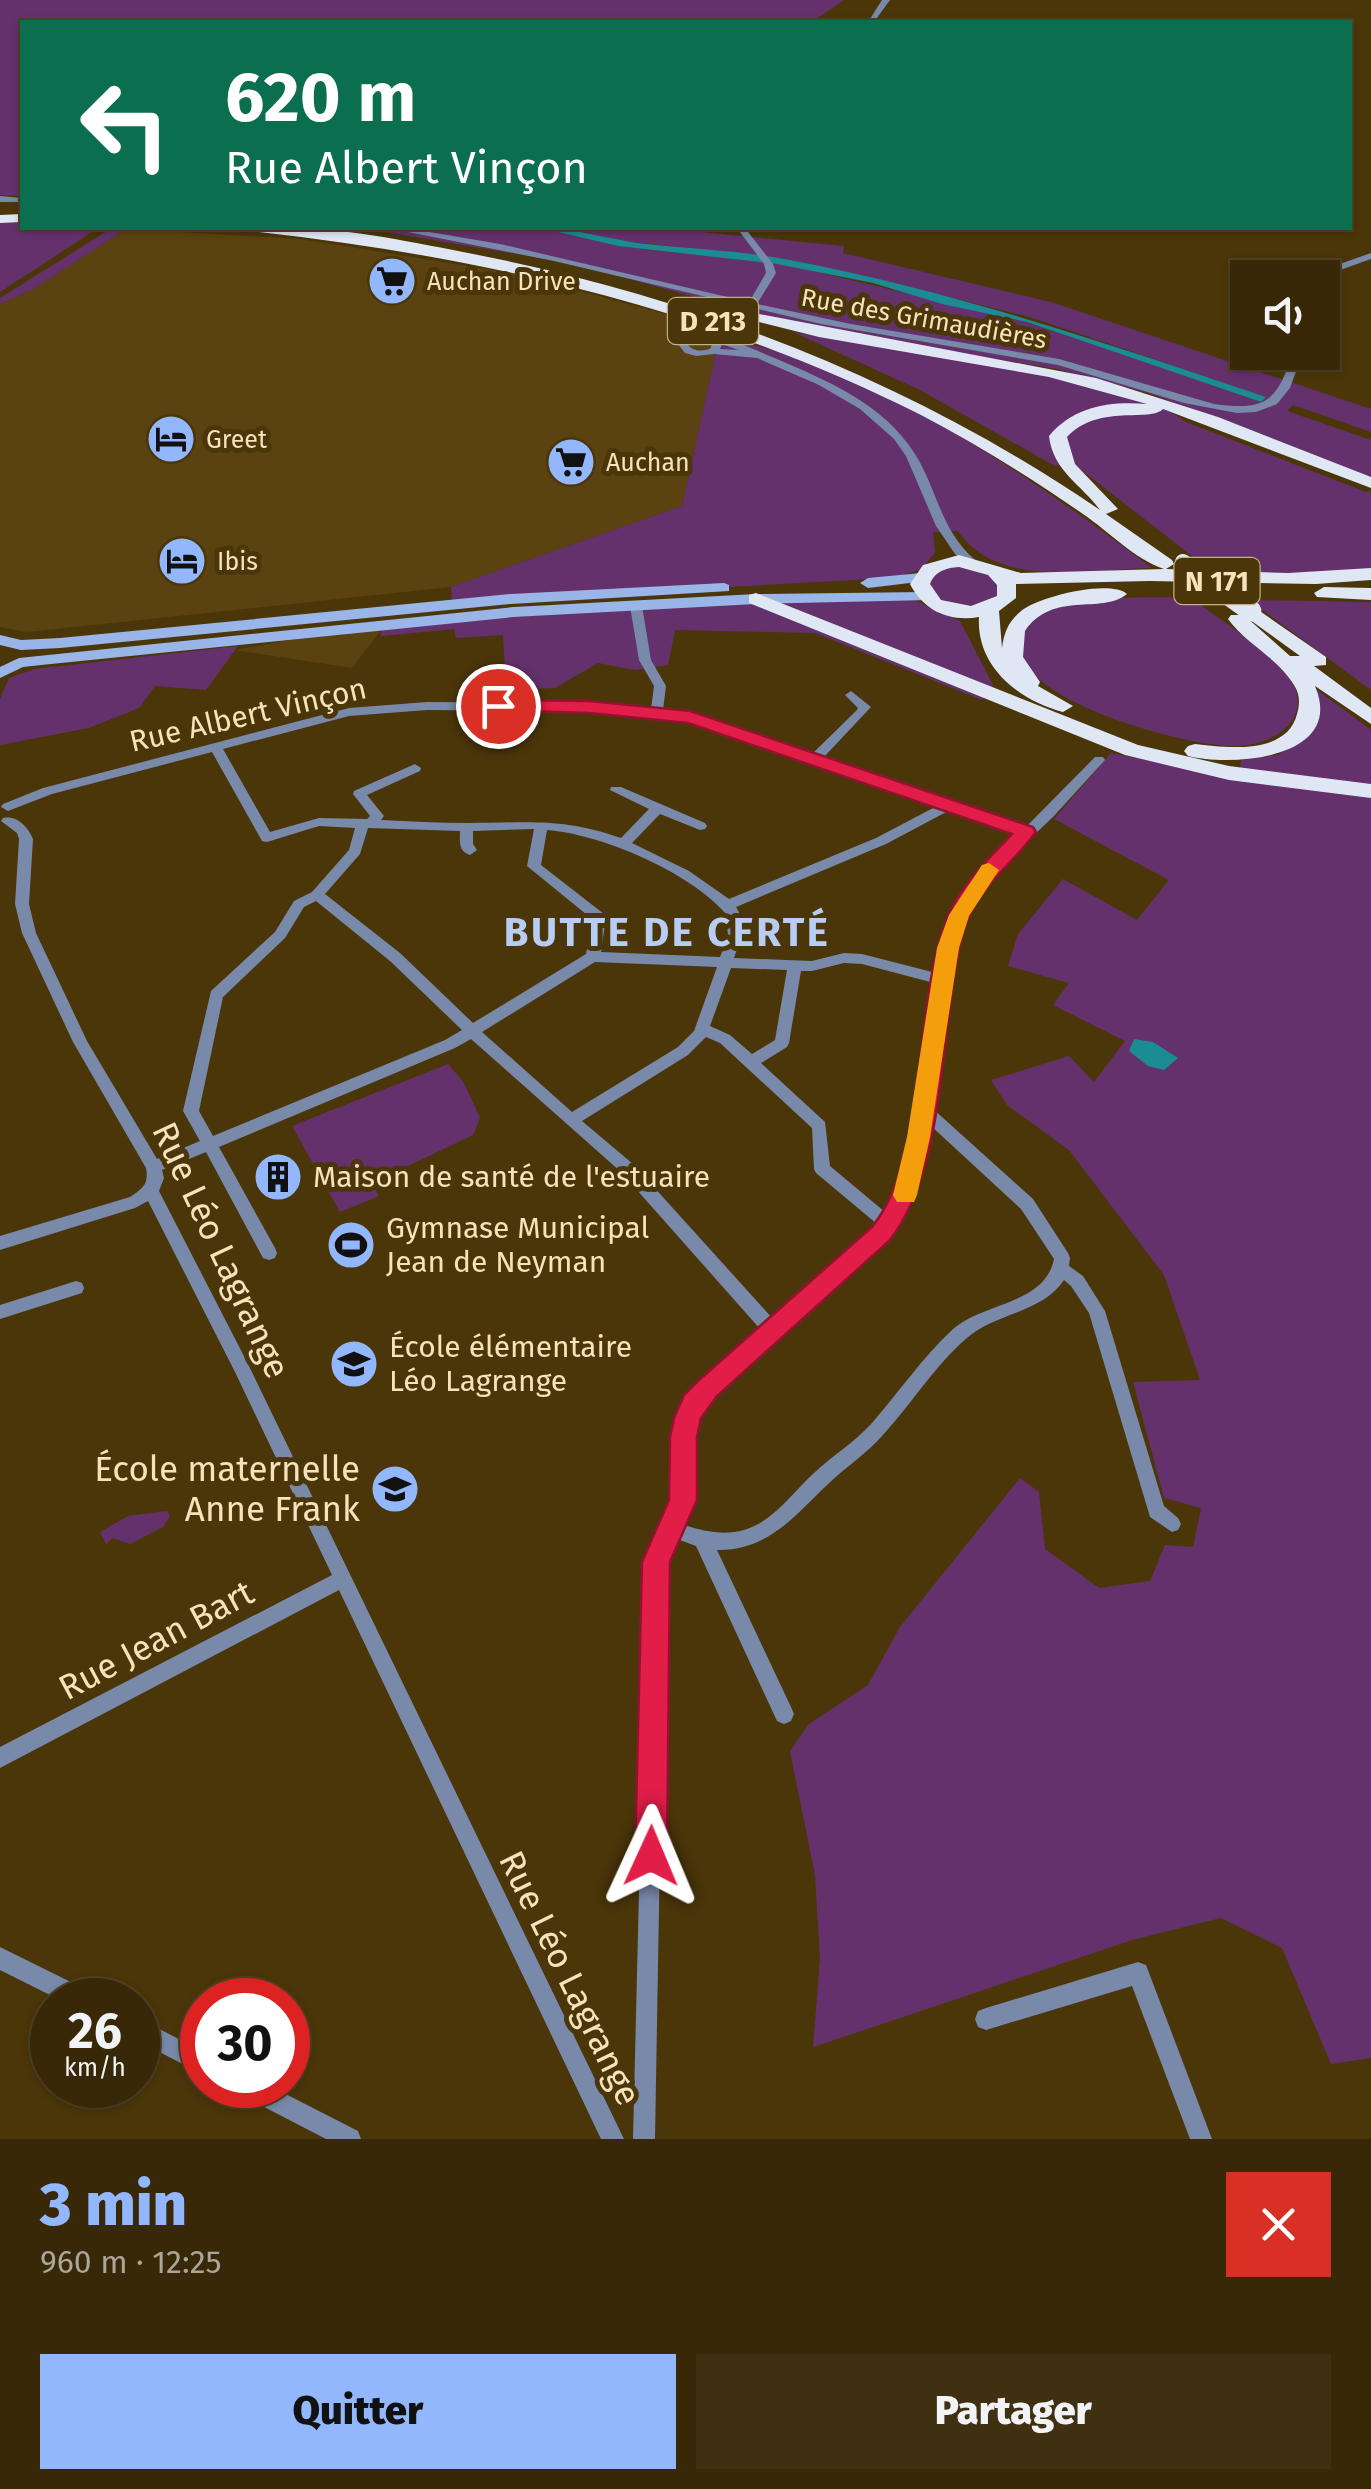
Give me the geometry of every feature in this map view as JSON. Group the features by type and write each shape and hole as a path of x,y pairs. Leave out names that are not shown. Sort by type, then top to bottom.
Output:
{"highway":[{"name":"D 213","path":"278,230 365,239 498,262 630,295 753,335 855,376 978,439 1174,563"},
{"name":"D 213","path":"335,230 513,258 656,294 783,337 900,388 1005,443 1109,509 1371,718"},
{"path":"656,294 794,329 1012,364 1124,390 1371,482"},
{"path":"1109,509 1063,463 1057,450 1058,436 1077,418 1112,408 1135,407 1191,418 1371,491"},
{"path":"930,594 938,565 971,562 1003,577 1008,591 997,604 990,644 1003,672 1047,699 1190,750 1237,755 1274,748 1304,728 1309,696 1292,668 1248,633 1237,612 1174,563"},
{"path":"1064,580 1150,575 1318,578 1371,574"},
{"name":"N 171","path":"1003,577 1371,582"},
{"name":"N 171","path":"997,604 1040,590 1371,594"},
{"path":"1047,699 1015,662 1013,637 1023,620 1041,608 1073,597 1178,590"},
{"path":"930,594 966,612 997,604"},
{"path":"930,594 973,628 1003,683 1018,698 1062,723"},
{"path":"756,599 1132,750 1186,764 1371,792"},
{"name":"D 213","path":"1237,612 1371,700"}],"main road":[{"path":"4,671 44,660 514,612 930,594"},
{"path":"4,642 60,643 511,599 930,594"},
{"path":"4,642 13,656 4,671"}],"street":[{"name":"Rue des Grimaudières","path":"403,230 552,256 752,305 1092,372 1218,408 1244,410 1268,406 1281,396 1291,370"},
{"path":"743,230 765,259 769,281 752,305"},
{"path":"1340,267 1371,256"},
{"path":"716,347 759,355 831,387 887,427 912,456 940,528 943,547 938,565"},
{"path":"940,528 958,553 971,562"},
{"path":"636,606 646,660 660,686 657,712"},
{"path":"814,759 862,713 864,707 851,695"},
{"name":"Rue Albert Vinçon","path":"4,814 48,791 304,722 376,708 589,707 690,717 1026,832"},
{"path":"215,746 267,838 319,822 575,828 698,880 728,905 736,924 702,1029 684,1050 572,1120"},
{"path":"644,2139 656,1562 683,1500 683,1437 694,1403 888,1224 906,1192 942,980 959,915 983,877 1098,760"},
{"path":"270,1253 190,1111 216,995 280,935 300,904 317,895 354,851 367,823 377,816 358,794 415,768"},
{"path":"616,790 700,826"},
{"path":"728,905 881,841 948,806"},
{"path":"621,846 658,808"},
{"name":"Rue Léo Lagrange","path":"4,814 23,830 26,839 22,904 29,933 80,1042 154,1168 156,1178 151,1191 613,2139"},
{"path":"541,827 534,866 600,917 593,956"},
{"path":"467,828 466,845 470,850"},
{"path":"317,895 395,957 472,1033 628,1168 771,1328"},
{"path":"154,1168 472,1033 593,956 795,965 862,958 942,980"},
{"path":"750,1062 782,1043 795,965"},
{"path":"702,1029 725,1039 820,1126 822,1169 888,1224"},
{"path":"671,1530 704,1543 751,1536 775,1523 878,1428 966,1326 1057,1284 1062,1258 1028,1204 922,1108"},
{"path":"0,1244 135,1202 151,1191"},
{"path":"1062,1270 1078,1280 1098,1311 1156,1511 1172,1524"},
{"path":"0,1312 76,1288"},
{"path":"704,1543 784,1714"},
{"name":"Rue Jean Bart","path":"0,1758 342,1579"},
{"path":"0,1958 40,1978"},
{"path":"986,2020 1138,1973 1201,2139"},
{"path":"290,2108 350,2139"}],"shaded area":[{"path":"0,0 844,0 815,20 20,20 20,196 0,195"},
{"path":"20,220 20,230 95,230 0,292 0,221"},
{"path":"109,230 124,230 32,290 0,304 0,298"},
{"path":"124,230 301,239 516,274 670,315 719,338 682,506 451,587 27,632 0,627 0,304 32,290"},
{"path":"374,230 550,230 618,246 788,265 1027,322 1261,402 1266,397 1030,317 859,275 786,259 623,241 574,230 681,230 844,246 843,253 1051,302 1230,362 1230,370 1254,370 1371,409 1371,432 1293,405 1287,411 1371,440 1371,477 1148,393 1057,369 856,336 752,313 575,264"},
{"path":"793,332 987,364 1101,389 1156,406 1186,422 1371,491 1371,574 1214,573 1071,462 1055,466 920,390"},
{"path":"719,338 775,351 889,397 1002,462 1152,568 1074,572 1021,569 996,562 975,550 958,531 933,532 935,553 920,570 891,578 452,602 451,587 682,506"},
{"path":"954,567 989,576 999,586 997,597 980,605 964,606 932,594 929,582 937,572"},
{"path":"1190,597 1260,648 1292,682 1297,709 1283,730 1270,738 1239,746 1147,730 1072,700 1043,682 1024,661 1021,639 1030,623 1047,612 1095,600"},
{"path":"914,600 960,621 993,685 982,700 815,633 675,630 668,665 635,670 598,663 555,688 529,689 505,667 503,635 456,638 454,629 381,636 382,629 581,612"},
{"path":"1249,600 1371,602 1371,690"},
{"path":"382,629 352,668 235,650 317,635"},
{"path":"238,646 206,690 155,686 139,708 89,728 0,745 0,699 9,678 35,669"},
{"path":"1316,689 1371,730 1371,2058 1331,2064 1282,1948 1221,1918 1132,1940 813,2047 820,1959 815,1875 790,1751 809,1724 868,1685 900,1627 1020,1478 1039,1492 1045,1549 1099,1588 1150,1581 1165,1545 1193,1547 1201,1508 1164,1498 1133,1382 1200,1380 1164,1275 1069,1150 1007,1105 991,1080 1069,1056 1094,1082 1125,1041 1053,1005 1069,983 1008,966 1018,934 1063,879 1137,920 1169,880 1054,819 1111,753 1239,778 1241,760 1278,755 1316,727"},
{"path":"448,1064 464,1083 480,1118 473,1135 372,1183 379,1196 340,1212 292,1126"},
{"path":"167,1511 170,1516 163,1527 130,1544 112,1538 106,1544 100,1532 128,1516"}],"water":[{"path":"550,230 772,257 851,273 1030,320 1266,397 1261,402 1027,322 942,304 873,283 777,264 618,246"},
{"path":"1134,1039 1153,1042 1178,1058 1164,1070 1148,1066 1129,1051"}],"slow traffic":[{"path":"905,1195 948,948 959,915 989,870"}],"place":[{"name":"Auchan Drive","path":"392,281"},
{"name":"Greet","path":"171,439"},
{"name":"Auchan","path":"571,462"},
{"name":"Ibis","path":"182,561"},
{"name":"Maison de santé de l'estuaire","path":"278,1177"},
{"name":"Gymnase Municipal Jean de Neyman","path":"351,1245"},
{"name":"École élémentaire Léo Lagrange","path":"354,1364"},
{"name":"École maternelle Anne Frank","path":"395,1489"}],"district":[{"name":"BUTTE DE CERTÉ","path":"667,932"}],"route":[{"path":"498,706 589,707 690,717 1026,832 983,877 959,915 942,980 918,1137 906,1192 897,1213 880,1234 708,1388 694,1403 688,1418 683,1437 683,1500 656,1562 651,1856"}]}
